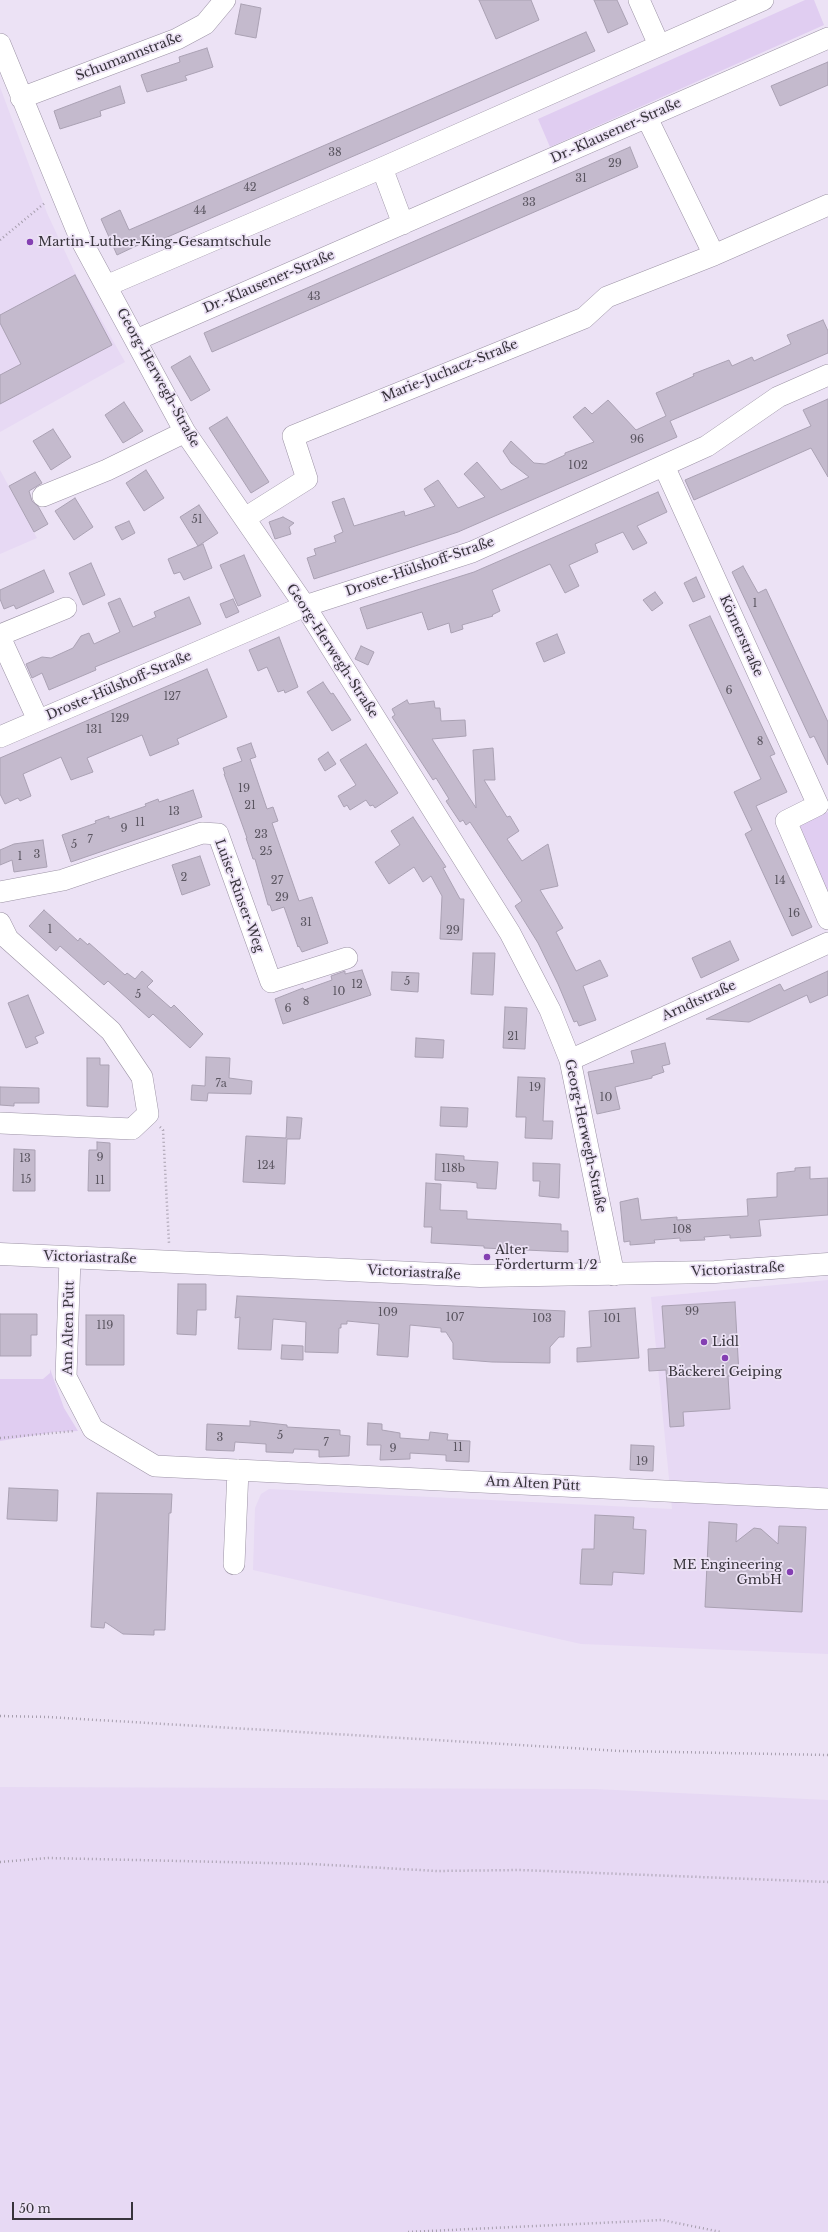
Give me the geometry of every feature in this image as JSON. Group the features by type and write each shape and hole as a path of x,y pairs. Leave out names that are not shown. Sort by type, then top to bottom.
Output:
{"main road":[{"name":"Victoriastraße","path":"0,1254 480,1276 614,1275 715,1272 828,1264"}],"street":[{"name":"Schumannstraße","path":"21,98 176,40 205,24 225,0"},
{"path":"639,0 659,45"},
{"path":"106,286 382,168 763,0"},
{"name":"Dr.-Klausener-Straße","path":"136,340 828,38"},
{"name":"Georg-Herwegh-Straße","path":"0,44 80,238 185,432 305,606 510,933 550,1010 570,1060 614,1275"},
{"path":"647,118 714,255"},
{"path":"382,168 403,224"},
{"name":"Marie-Juchacz-Straße","path":"245,518 307,479 293,436 584,318 607,297 714,255 828,205"},
{"name":"Droste-Hülshoff-Straße","path":"0,736 305,606 472,552 708,446 778,397 828,375"},
{"path":"43,496 107,470 185,432"},
{"name":"Körnerstraße","path":"664,466 823,803 786,821 828,919"},
{"path":"38,720 0,636 66,608"},
{"name":"Luise-Rinser-Weg","path":"0,892 63,880 202,833 218,834 271,982 347,958"},
{"path":"0,924 8,939 111,1031 142,1077 148,1114 132,1129 0,1123"},
{"name":"Arndtstraße","path":"570,1060 828,942"},
{"name":"Am Alten Pütt","path":"70,1258 66,1377 93,1429 155,1466 828,1499"},
{"path":"234,1564 238,1470"}],"path":[{"path":"0,240 60,190"},
{"path":"148,1114 163,1130 170,1261"},
{"path":"0,1438 93,1429"},
{"path":"0,1716 622,1751 828,1755"},
{"path":"0,1862 48,1858 304,1864 437,1871 520,1870 828,1882"},
{"path":"408,2232 662,2220 721,2232"}],"shaded area":[{"path":"805,0 814,0 824,25 550,147 538,119"},
{"name":"Martin-Luther-King-Gesamtschule","path":"0,87 47,213 74,271 125,362 0,432"},
{"path":"0,470 37,538 0,554"},
{"path":"828,812 828,894 795,826"},
{"path":"828,1280 828,1654 581,1644 253,1570 255,1508 261,1494 269,1489 672,1509 651,1297"},
{"path":"50,1369 64,1408 78,1431 55,1432 0,1441 0,1379 43,1379 50,1373"},
{"path":"0,1787 594,1789 828,1800 828,2232 0,2232"}],"building":[{"path":"479,0 531,0 539,20 496,39"},
{"path":"594,0 617,0 628,24 608,33"},
{"path":"241,4 261,8 256,38 235,34"},
{"path":"586,32 595,51 156,242 155,237 117,255 101,219 120,210 129,230"},
{"path":"207,48 213,67 185,76 187,80 147,92 141,75 180,62 179,57"},
{"path":"828,62 828,85 780,106 771,86"},
{"path":"120,86 125,103 100,111 101,116 60,129 54,111"},
{"path":"630,147 638,167 212,352 204,333"},
{"path":"75,275 112,345 0,404 0,375 21,364 0,323 0,315"},
{"path":"823,320 828,331 828,353 670,421 677,437 458,532 314,579 307,558 316,555 314,549 336,542 334,536 343,532 332,502 344,498 354,526 404,511 405,516 435,506 424,489 438,480 458,508 485,497 464,474 477,462 501,490 529,477 511,463 503,451 511,441 534,463 545,464 565,455 565,453 594,442 573,417 585,407 592,414 608,400 636,430 666,416 656,393 694,376 693,374 729,360 732,366 752,357 754,361 791,344 787,335"},
{"path":"190,356 210,390 191,401 171,367"},
{"path":"828,399 828,477 811,448 694,500 685,480 811,426 803,410"},
{"path":"124,402 143,431 123,443 105,415"},
{"path":"227,417 269,482 251,493 209,428"},
{"path":"53,429 71,457 51,470 33,441"},
{"path":"146,470 164,498 144,511 126,483"},
{"path":"35,472 42,483 29,491 32,501 38,506 48,524 34,532 9,486"},
{"path":"658,492 667,512 637,526 647,543 633,550 623,532 595,544 598,552 569,565 579,586 565,593 550,564 492,590 500,611 492,615 493,616 462,625 463,629 451,633 449,623 428,630 422,612 367,629 360,608 474,572"},
{"path":"75,498 93,527 74,540 55,511"},
{"path":"199,505 218,533 198,546 180,517"},
{"path":"283,517 294,523 289,527 291,534 275,539 269,522"},
{"path":"129,521 135,533 122,540 115,527"},
{"path":"203,544 212,568 184,580 180,572 174,574 168,559"},
{"path":"244,555 261,596 238,606 220,565"},
{"path":"91,563 105,595 83,605 69,573"},
{"path":"743,566 758,593 766,589 828,722 828,765 814,736 810,738 732,572"},
{"path":"44,570 54,592 16,609 14,605 4,609 0,599 0,590"},
{"path":"696,577 705,597 693,602 684,583"},
{"path":"655,592 663,603 652,611 643,600"},
{"path":"189,597 201,624 95,667 96,670 49,690 42,673 32,678 26,664 42,657 51,658 73,648 81,636 89,633 94,644 120,632 108,603 120,598 133,627 156,617 154,612"},
{"path":"233,599 239,612 226,618 220,604"},
{"path":"710,616 775,754 770,756 787,792 756,806 812,927 792,936 745,834 752,830 734,792 761,779 689,625"},
{"path":"557,634 565,653 544,662 536,643"},
{"path":"279,637 298,687 285,693 284,690 278,692 267,667 258,671 249,650"},
{"path":"361,646 374,652 368,665 355,659"},
{"path":"207,669 227,717 177,739 179,744 150,756 142,735 87,758 93,772 71,780 61,757 23,774 31,796 20,801 18,798 5,804 0,794 0,758"},
{"path":"323,682 331,694 333,693 351,720 332,731 307,692"},
{"path":"407,700 409,704 434,701 435,708 440,708 441,721 465,720 466,736 432,739 476,808 473,750 493,748 495,780 484,780 507,817 510,816 519,831 507,839 522,861 548,844 558,886 540,890 563,928 556,932 576,971 600,960 608,976 583,986 596,1020 579,1026 577,1021 574,1022 538,943 515,906 522,901 470,822 466,825 463,820 460,822 446,801 449,799 436,778 433,780 392,717 395,715 392,709"},
{"path":"251,743 256,757 250,759 267,809 273,807 278,821 272,823 299,901 312,897 328,943 302,952 299,946 298,947 284,907 272,911 270,905 268,905 255,859 253,859 224,774 223,768 242,761 237,748"},
{"path":"366,744 398,793 375,808 373,805 370,806 366,800 350,810 347,805 344,807 338,796 356,785 340,760"},
{"path":"328,752 336,764 325,771 318,759"},
{"path":"193,790 202,817 71,862 62,835 96,823 95,821 109,816 109,819 146,806 145,804 158,799 159,802"},
{"path":"413,817 446,867 443,868 460,899 464,899 462,940 440,939 442,896 431,876 423,882 414,867 389,884 375,862 400,845 391,831"},
{"path":"43,840 47,867 14,872 12,860 0,865 0,850 14,844"},
{"path":"200,856 210,885 182,895 172,865"},
{"path":"44,910 78,941 80,938 88,945 89,943 125,975 127,973 135,979 142,971 153,981 147,987 171,1008 174,1005 203,1034 190,1048 153,1014 149,1018 108,981 104,985 60,946 56,951 29,926"},
{"path":"730,941 739,960 701,978 692,958"},
{"path":"473,953 495,953 493,995 471,994"},
{"path":"362,970 371,995 283,1024 275,999 303,988 304,990 332,980 331,976 345,971 345,974"},
{"path":"828,971 828,995 810,1003 807,995 749,1022 706,1019 780,984 784,991"},
{"path":"392,972 419,973 418,992 391,990"},
{"path":"28,995 44,1033 35,1037 38,1043 26,1048 8,1003"},
{"path":"505,1007 527,1008 525,1049 503,1048"},
{"path":"416,1038 444,1040 443,1058 415,1057"},
{"path":"665,1043 670,1064 662,1066 664,1072 652,1076 652,1078 615,1087 620,1109 597,1114 588,1072 634,1063 631,1051"},
{"path":"206,1057 230,1058 229,1078 252,1081 251,1094 208,1093 207,1101 191,1100 192,1085 205,1086"},
{"path":"87,1058 100,1058 100,1065 109,1065 108,1107 87,1106"},
{"path":"518,1077 545,1078 543,1121 553,1121 552,1139 525,1138 526,1117 516,1117"},
{"path":"0,1087 39,1088 39,1103 14,1103 14,1106 0,1105"},
{"path":"441,1107 468,1108 467,1127 440,1126"},
{"path":"287,1117 302,1118 300,1139 287,1139 285,1184 243,1182 246,1136 286,1138"},
{"path":"97,1142 110,1143 110,1191 88,1191 89,1150 97,1150"},
{"path":"14,1149 35,1150 35,1191 13,1191"},
{"path":"436,1154 464,1156 464,1160 498,1162 496,1189 477,1188 477,1183 435,1180"},
{"path":"533,1163 560,1164 559,1198 539,1196 540,1181 533,1181"},
{"path":"810,1167 810,1179 828,1178 828,1215 759,1220 761,1236 730,1238 730,1235 704,1237 705,1240 680,1241 680,1238 654,1240 655,1243 630,1245 630,1241 624,1242 620,1202 638,1198 641,1220 677,1217 677,1220 748,1216 747,1199 777,1197 777,1173 795,1171 795,1168"},
{"path":"426,1183 441,1184 440,1210 467,1211 467,1219 561,1224 561,1231 568,1231 568,1252 484,1248 484,1246 431,1243 432,1227 424,1227"},
{"path":"178,1284 206,1284 206,1310 197,1310 196,1335 177,1334"},
{"path":"237,1296 565,1311 564,1337 559,1337 550,1347 550,1363 492,1362 453,1359 453,1343 446,1332 441,1332 441,1328 410,1325 408,1357 377,1355 379,1324 347,1321 347,1324 341,1324 341,1328 339,1328 338,1353 305,1352 306,1322 273,1319 271,1350 238,1349 240,1317 235,1318"},
{"path":"735,1302 739,1375 728,1376 730,1409 683,1412 684,1426 670,1427 666,1370 649,1371 648,1349 665,1348 662,1306"},
{"path":"635,1308 639,1358 577,1362 577,1348 591,1347 589,1311"},
{"path":"0,1314 37,1314 37,1335 31,1335 31,1356 0,1356"},
{"path":"86,1315 124,1315 124,1365 86,1365"},
{"path":"282,1345 303,1346 303,1360 281,1359"},
{"path":"250,1421 287,1425 287,1427 340,1430 340,1435 350,1436 349,1456 319,1457 319,1450 294,1449 293,1453 266,1452 266,1444 235,1442 234,1451 206,1450 207,1424 250,1426"},
{"path":"368,1423 382,1424 382,1430 400,1433 400,1438 429,1440 430,1432 448,1434 447,1440 470,1441 469,1462 446,1461 446,1455 410,1453 410,1459 380,1460 381,1445 367,1445"},
{"path":"631,1445 654,1446 653,1471 630,1470"},
{"path":"9,1488 58,1490 57,1521 7,1519"},
{"path":"97,1493 172,1494 171,1513 169,1513 165,1630 154,1630 154,1635 123,1634 105,1622 104,1628 91,1627"},
{"path":"595,1515 634,1517 633,1529 646,1530 644,1574 613,1572 612,1585 580,1584 582,1549 594,1549"},
{"name":"ME Engineering GmbH","path":"709,1522 737,1524 736,1542 754,1528 761,1529 778,1544 779,1526 806,1527 802,1612 705,1607"}],"place":[{"name":"Martin-Luther-King-Gesamtschule","path":"30,242"},
{"name":"Alter Förderturm 1/2","path":"487,1257"},
{"name":"Lidl","path":"704,1342"},
{"name":"Bäckerei Geiping","path":"725,1358"},
{"name":"ME Engineering GmbH","path":"790,1572"}]}
